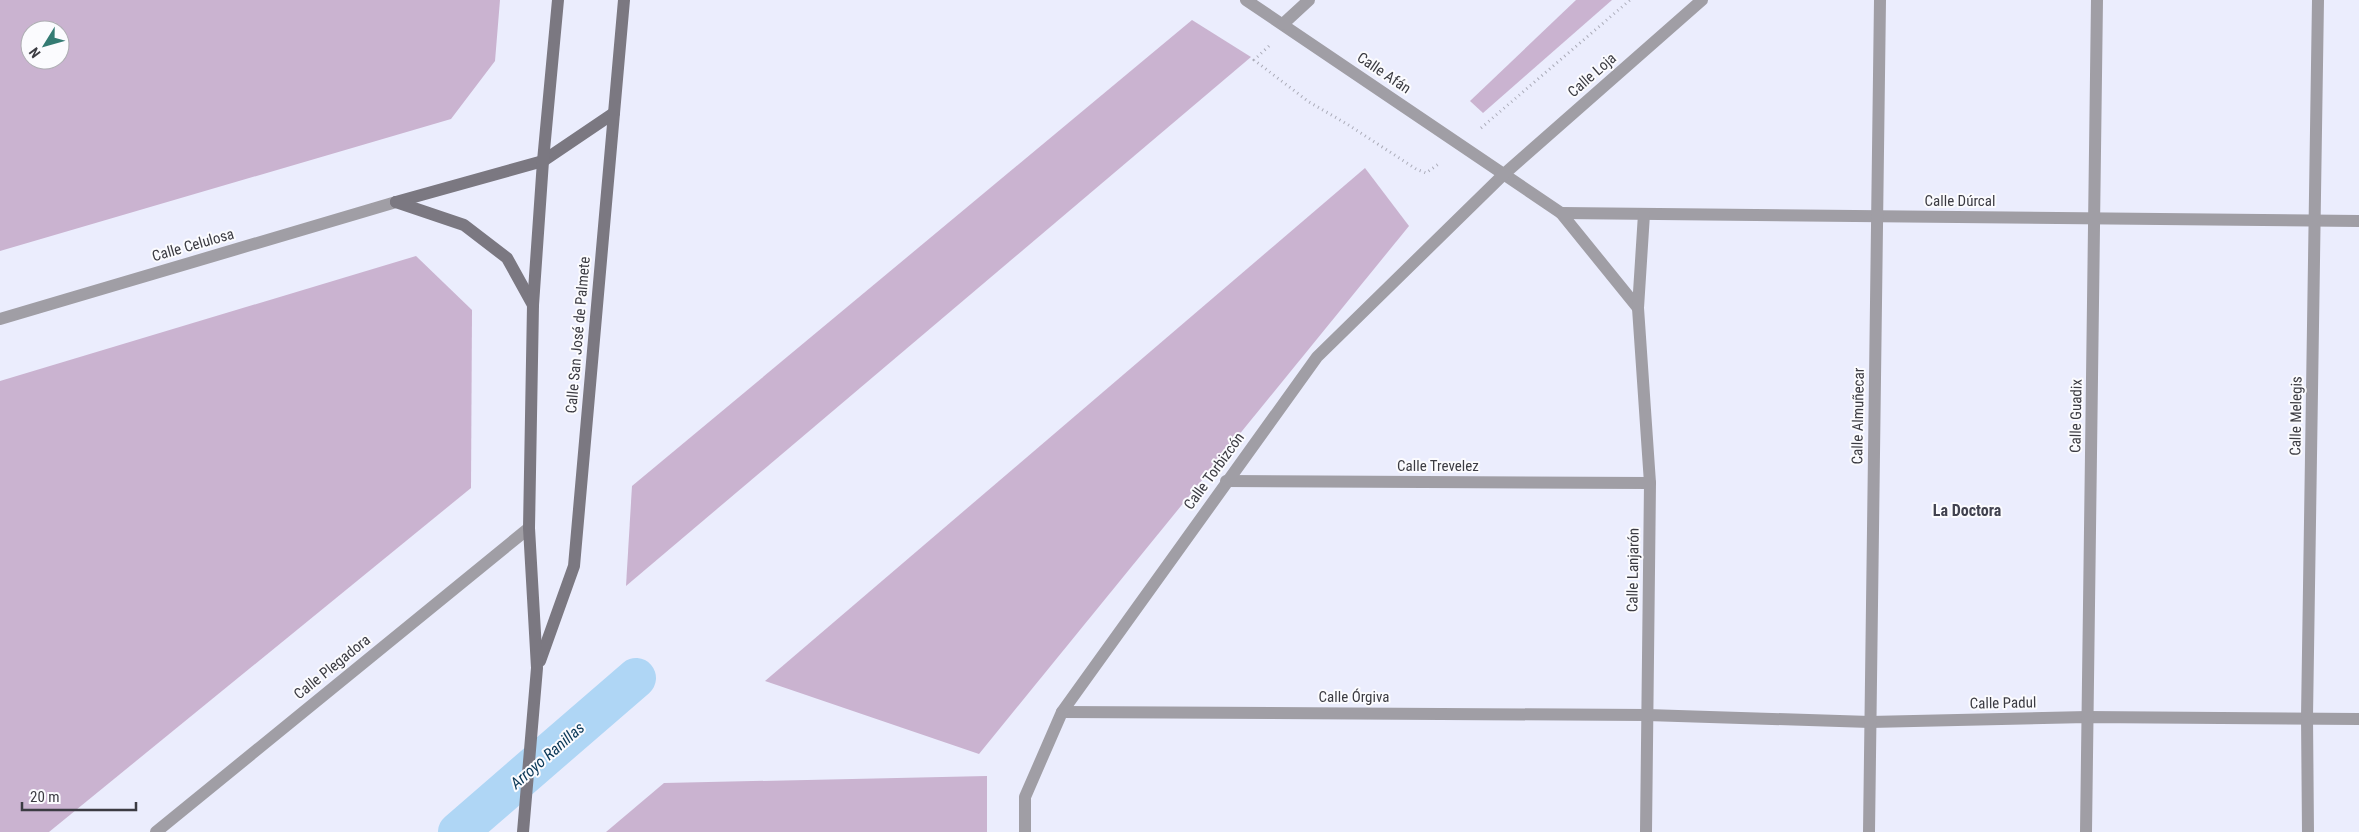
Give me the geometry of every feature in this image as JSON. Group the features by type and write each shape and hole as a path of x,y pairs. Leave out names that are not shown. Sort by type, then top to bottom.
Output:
{"street":[{"name":"Calle San José de Palmete","path":"523,832 537,670 529,528 533,305 543,161 558,0"},
{"name":"Calle San José de Palmete","path":"537,670 574,566 624,0"},
{"name":"Calle Afán","path":"1246,0 1503,175"},
{"path":"1283,24 1309,0"},
{"name":"Calle Loja","path":"1503,175 1702,0"},
{"name":"Calle Almuñecar","path":"1869,832 1880,0"},
{"name":"Calle Guadix","path":"2086,832 2097,0"},
{"name":"Calle Melegis","path":"2308,832 2307,717 2318,0"},
{"path":"396,202 543,161 614,113"},
{"path":"1503,175 1561,213 1638,308"},
{"name":"Calle Torbizcón","path":"1025,832 1024,797 1062,712 1226,481 1317,357 1503,175"},
{"path":"396,202 464,225 508,258 533,305"},
{"name":"Calle Celulosa","path":"0,319 396,202"},
{"name":"Calle Dúrcal","path":"1561,213 2359,221"},
{"name":"Calle Lanjarón","path":"1644,214 1638,308 1650,483 1646,832"},
{"name":"Calle Trevelez","path":"1226,481 1650,483"},
{"name":"Calle Plegadora","path":"156,832 529,528"},
{"name":"Calle Órgiva","path":"1062,712 1647,715"},
{"name":"Calle Padul","path":"1647,715 1870,722 2087,717 2307,717 2359,719"}],"shaded area":[{"path":"0,0 500,0 495,61 451,119 0,251"},
{"path":"1576,0 1612,0 1483,113 1470,101"},
{"path":"1192,20 1251,57 626,586 632,486"},
{"path":"1365,168 1409,226 979,754 765,681"},
{"path":"416,256 472,310 471,488 49,832 0,832 0,381"},
{"path":"987,776 987,832 606,832 664,783"}],"waterway":[{"name":"Arroyo Ranillas","path":"458,832 636,678"}],"district":[{"name":"La Doctora","path":"1967,510"}]}
